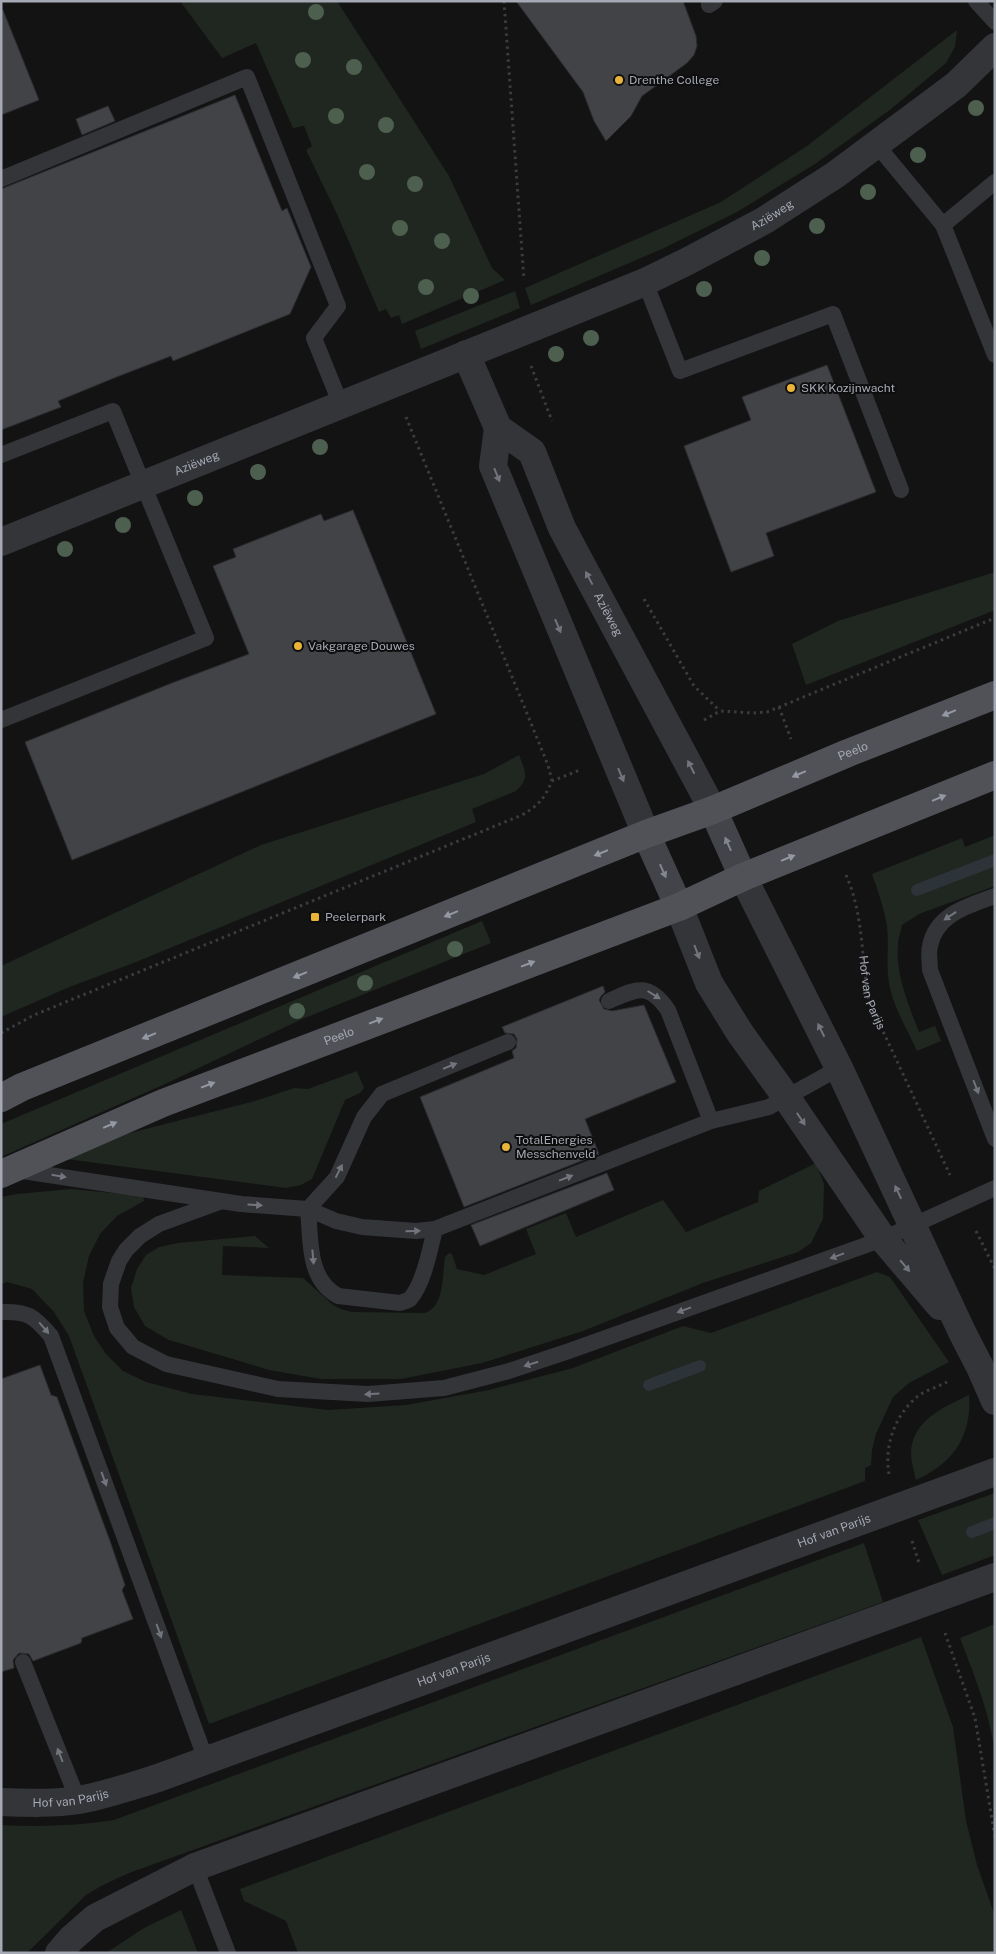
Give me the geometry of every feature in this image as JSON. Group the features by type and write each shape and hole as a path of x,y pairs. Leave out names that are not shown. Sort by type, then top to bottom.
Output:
{"main road":[{"name":"Peelo","path":"1,1098 646,834 713,810 995,695"},
{"name":"Peelo","path":"6,1171 162,1103 679,907 743,877 995,775"},
{"path":"713,810 743,877"},
{"path":"646,834 679,907"}],"street":[{"name":"Aziëweg","path":"1,542 644,282 688,262 764,220 835,175 956,84 995,47"},
{"path":"466,354 498,428 493,466 646,834"},
{"name":"Aziëweg","path":"498,428 532,452 562,528 713,810"},
{"path":"743,877 840,1068 995,1401"},
{"path":"679,907 709,983 740,1033 883,1239 962,1332"},
{"name":"Hof van Parijs","path":"1,1802 78,1800 106,1794 158,1778 995,1472"},
{"path":"59,1953 71,1939 96,1918 195,1867 995,1577"}],"lane":[{"path":"976,1 995,22"},
{"path":"1,179 248,77 338,306 314,338 341,405"},
{"path":"876,144 943,225 995,356"},
{"path":"943,225 995,182"},
{"path":"644,282 680,371 833,314 902,490"},
{"path":"1,455 114,411 206,638 1,720"},
{"path":"994,1136 930,970 930,947 936,930 945,918 995,896"},
{"path":"609,1001 634,990 652,992 661,1000 668,1010 711,1121"},
{"path":"436,1229 425,1266 416,1289 409,1300 400,1303 338,1296 329,1292 322,1284 314,1268 308,1209 337,1177 364,1117 382,1094 508,1042"},
{"path":"6,1171 222,1201 308,1209 336,1221 362,1227 416,1231 436,1229 711,1121 769,1107 840,1068"},
{"path":"222,1201 160,1224 140,1236 119,1261 111,1284 110,1307 117,1328 133,1347 166,1364 278,1390 368,1394 444,1388 508,1371 569,1351 883,1239 995,1188"},
{"path":"1,1312 20,1311 38,1321 51,1336 206,1760"},
{"path":"23,1662 78,1800"},
{"path":"195,1867 228,1953"}],"path":[{"path":"504,1 524,280"},
{"path":"518,333 555,427"},
{"path":"392,384 544,756 552,781"},
{"path":"640,592 694,686 720,711"},
{"path":"804,772 779,707 995,618"},
{"path":"1,1033 34,1015 489,829"},
{"name":"Hof van Parijs","path":"832,841 857,904 864,976 869,1001 995,1269"},
{"path":"980,1367 919,1395 898,1418 892,1434 888,1460 892,1489 975,1718 995,1837"}],"shaded area":[{"path":"180,1 337,1 449,176 492,268 505,280 402,324 399,315 391,318 386,309 379,312 337,214 306,150 312,146 304,126 293,128 256,43 222,58"},
{"path":"957,30 955,47 946,63 891,109 815,164 737,212 662,249 531,305 525,288 721,202 807,146"},
{"path":"515,291 520,308 421,349 415,331"},
{"path":"995,572 995,610 806,685 792,644 838,621"},
{"path":"519,755 525,774 523,782 516,791 472,809 476,822 136,962 67,988 1,1017 1,966 261,845 484,774"},
{"path":"995,835 995,886 919,914 902,925 898,940 898,956 907,1000 919,1032 935,1026 941,1041 917,1051 891,992 888,969 887,926 883,906 872,874 962,838 965,847"},
{"path":"482,921 491,943 300,1020 165,1084 1,1157 1,1124"},
{"path":"357,1071 364,1088 360,1093 345,1100 312,1179 301,1185 286,1188 66,1159 126,1134 255,1101 294,1088 308,1089"},
{"path":"816,1163 824,1184 823,1219 811,1243 798,1252 703,1283 583,1331 482,1363 401,1379 321,1379 269,1370 169,1340 145,1326 134,1307 131,1288 137,1269 146,1255 159,1247 178,1243 255,1236 269,1248 223,1246 222,1275 303,1278 333,1305 352,1312 425,1313 436,1304 439,1297 443,1281 445,1257 449,1253 452,1254 457,1269 484,1275 536,1254 526,1229 566,1213 576,1237 663,1200 686,1232 758,1202 759,1191"},
{"path":"71,1189 143,1196 144,1201 117,1216 100,1234 89,1256 83,1283 84,1311 94,1336 106,1354 123,1371 146,1382 192,1394 328,1410 406,1405 489,1390 573,1368 683,1326 711,1333 877,1272 890,1277 949,1362 909,1383 893,1397 876,1434 871,1465 865,1468 865,1481 209,1724 69,1336 54,1312 32,1289 7,1282 1,1284 1,1197"},
{"path":"969,1395 967,1424 958,1447 940,1465 916,1480 911,1453 917,1432 931,1416"},
{"path":"995,1493 995,1555 942,1575 918,1520"},
{"path":"864,1543 883,1602 129,1873 86,1895 27,1953 1,1953 1,1825 86,1824 114,1820"},
{"path":"995,1624 995,1754 985,1709 960,1638"},
{"path":"921,1637 953,1727 966,1821 977,1865 995,1916 995,1953 298,1953 286,1921 244,1901 240,1889"},
{"path":"181,1910 198,1953 106,1953 144,1928"}],"building":[{"name":"Drenthe College","path":"516,1 683,1 696,36 697,46 694,55 687,63 642,96 631,116 606,141 594,121 583,92"},
{"path":"1,10 3,10 39,100 1,115"},
{"path":"235,95 282,211 287,208 311,267 290,314 173,361 171,356 114,378 58,401 61,407 1,430 1,189"},
{"path":"108,106 115,121 82,135 76,119"},
{"path":"827,365 876,492 766,533 774,556 731,572 684,446 751,420 742,397"},
{"path":"353,510 436,714 72,860 25,742 249,654 213,566 236,557 233,549 321,514 324,521"},
{"path":"603,986 605,992 599,1000 604,1009 612,1011 644,1005 676,1082 585,1119 599,1154 464,1207 420,1097 514,1058 512,1051 516,1048 517,1039 514,1034 505,1033 502,1027"},
{"path":"607,1173 614,1190 480,1246 471,1225"},
{"path":"40,1365 51,1395 57,1397 110,1541 125,1585 122,1590 133,1619 82,1638 81,1643 33,1661 29,1654 19,1653 13,1660 14,1668 1,1672 1,1379"}],"waterway":[{"path":"917,890 995,860"},
{"path":"649,1385 700,1366"},
{"path":"972,1532 995,1523"}],"place":[{"name":"Drenthe College","path":"619,80"},
{"name":"SKK Kozijnwacht","path":"791,388"},
{"name":"Vakgarage Douwes","path":"298,646"},
{"name":"Peelerpark","path":"315,917"},
{"name":"TotalEnergies Messchenveld","path":"506,1147"}]}
